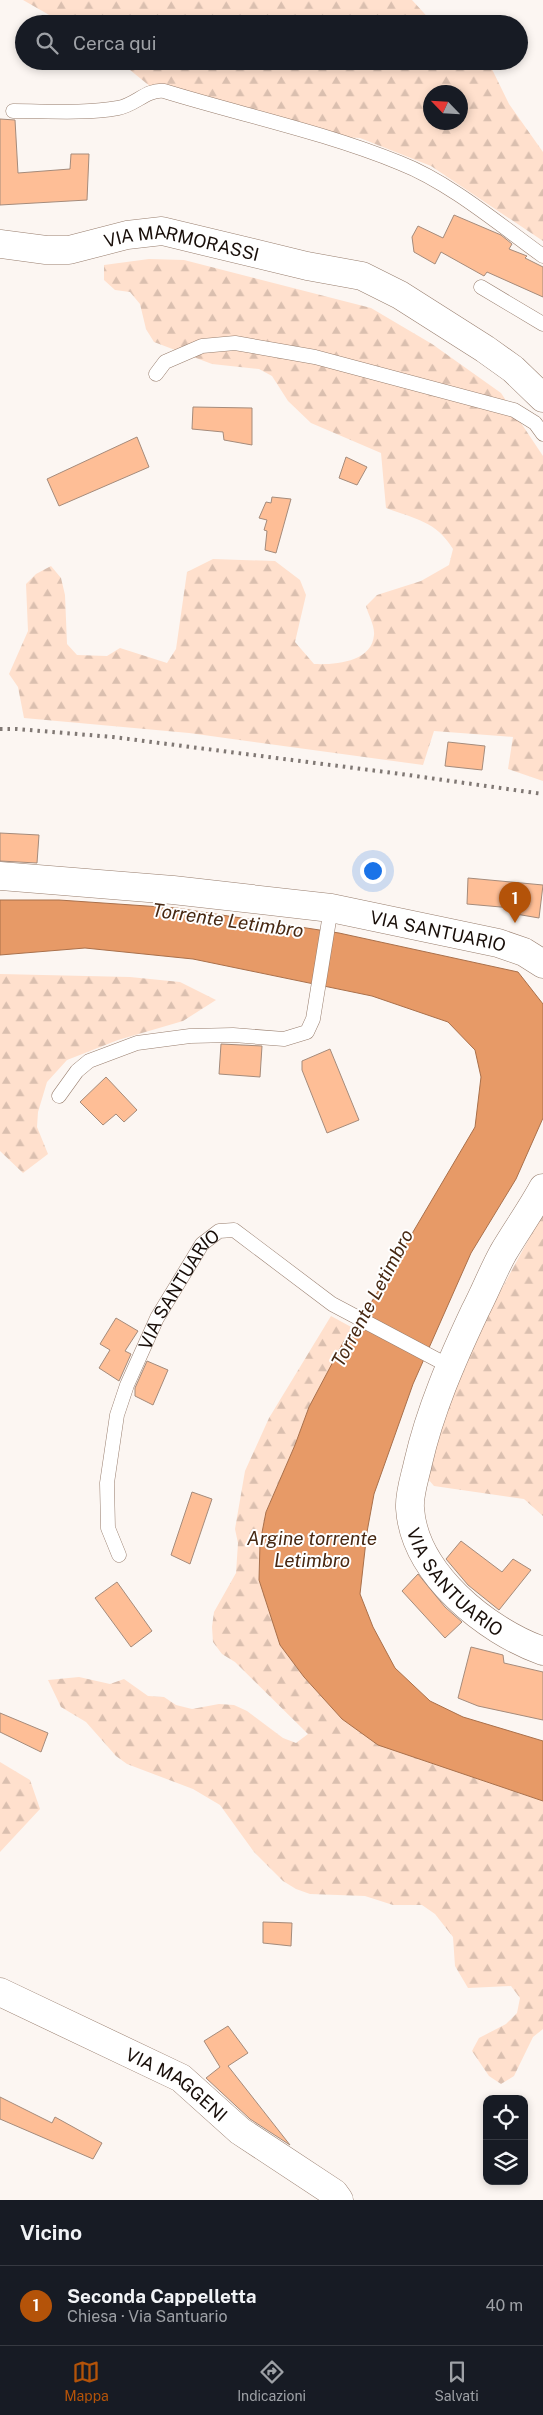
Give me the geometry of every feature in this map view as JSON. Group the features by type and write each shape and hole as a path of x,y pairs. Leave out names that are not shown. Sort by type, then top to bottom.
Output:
{"main road":[{"name":"VIA MARMORASSI","path":"0,244 46,250 68,250 127,235 162,231 307,266 362,276 400,295 485,349 513,370 543,398"},
{"name":"VIA SANTUARIO","path":"0,876 173,890 329,914 498,943 524,952 543,964"},
{"name":"VIA SANTUARIO","path":"543,1188 441,1362 410,1507 414,1530 426,1557 442,1580 476,1614 526,1645 543,1651"},
{"name":"VIA MAGGENI","path":"0,1992 181,2078 240,2131 334,2193 339,2200"}],"lane":[{"path":"13,111 82,111 116,108 131,105 153,90 164,91 333,140 401,163 434,180 543,256"},
{"path":"482,287 543,324"},
{"path":"156,374 165,362 202,346 235,343 315,357 514,410 535,423 543,434"},
{"path":"59,1096 77,1071 89,1061 137,1043 190,1036 233,1035 284,1038 307,1032 313,1019 329,914"},
{"name":"VIA SANTUARIO","path":"119,1555 108,1528 107,1484 117,1415 127,1385 157,1318 202,1244 219,1231 234,1230 332,1304 441,1362"}],"green space":[{"path":"23,0 412,0 426,15 49,15"},
{"path":"130,70 492,70 509,104 543,152 543,241 431,166 360,138 313,135 157,92"},
{"path":"149,259 184,260 371,308 432,344 501,393 543,456 543,781 508,769 513,737 434,731 423,765 189,733 24,718 18,687 9,674 28,631 26,584 36,574 51,566 61,578 65,595 67,644 77,655 107,656 120,648 167,663 176,649 187,572 213,559 275,561 300,580 306,595 295,642 314,664 332,664 360,656 372,644 374,631 366,606 377,595 421,581 449,565 453,549 439,532 424,522 386,508 381,453 311,423 288,401 272,376 259,369 212,364 154,342 146,329 140,304 130,292 115,290 104,280 104,265"},
{"path":"0,974 130,977 180,982 216,1000 183,1021 118,1040 67,1060 47,1082 38,1112 37,1127 48,1154 23,1173 0,1151"},
{"path":"543,1212 543,1516 524,1499 434,1486 428,1479 435,1443 459,1375 474,1341"},
{"path":"331,1316 353,1328 309,1407 295,1445 266,1511 280,1645 304,1677 342,1719 455,1771 543,1801 543,2029 533,2037 514,2076 501,2084 489,2076 472,2051 479,2038 506,2024 517,2013 520,1998 511,1986 468,1988 455,1966 453,1937 435,1914 422,1905 393,1905 365,1896 310,1894 296,1889 283,1881 254,1852 220,1805 193,1789 127,1764 116,1756 86,1722 61,1707 48,1680 79,1677 110,1684 124,1679 148,1696 164,1697 176,1705 192,1709 219,1704 234,1705 247,1711 283,1738 296,1743 308,1734 235,1662 222,1654 213,1642 212,1627 214,1612 236,1573 238,1543 235,1529 245,1471 269,1418"},
{"path":"0,1762 30,1780 40,1809 0,1852"}],"water":[{"name":"Argine torrente Letimbro","path":"0,900 59,900 176,908 339,933 518,972 543,1004 543,1118 516,1179 471,1253 413,1384 374,1494 367,1532 360,1594 373,1627 395,1668 430,1701 463,1717 543,1741 543,1801 378,1745 342,1719 304,1677 280,1645 259,1580 260,1543 266,1512 309,1407 344,1341 374,1298 475,1127 481,1077 475,1050 448,1022 372,996 193,959 85,948 0,955"}],"building":[{"path":"0,119 15,120 18,173 70,169 71,154 89,154 87,200 0,205"},
{"path":"454,215 501,235 512,244 509,249 527,256 525,258 543,267 543,297 487,272 484,276 441,252 435,264 414,252 412,237 418,226 443,238"},
{"path":"193,407 252,408 252,445 224,440 223,432 192,429"},
{"path":"137,437 149,467 59,506 47,479"},
{"path":"346,457 367,467 357,485 339,478"},
{"path":"272,497 291,499 276,553 265,550 267,531 264,530 267,520 259,518 266,502 271,503"},
{"path":"448,742 485,746 482,770 445,766"},
{"path":"0,833 39,835 37,863 0,861"},
{"path":"468,878 543,885 539,918 510,913 512,908 467,904"},
{"path":"221,1044 262,1046 260,1077 219,1074"},
{"path":"330,1049 359,1120 327,1133 302,1070 302,1061"},
{"path":"106,1077 137,1110 124,1122 116,1114 103,1125 80,1102"},
{"path":"116,1318 138,1331 125,1351 131,1354 119,1381 99,1368 110,1350 100,1344"},
{"path":"147,1361 168,1370 153,1405 135,1396 135,1388"},
{"path":"192,1492 212,1499 190,1564 171,1555"},
{"path":"461,1541 502,1572 513,1559 531,1570 499,1610 468,1585 446,1559"},
{"path":"418,1574 445,1607 462,1622 445,1638 402,1591"},
{"path":"117,1582 152,1631 131,1647 95,1598"},
{"path":"471,1647 503,1655 504,1663 543,1672 543,1720 478,1706 458,1698"},
{"path":"0,1713 48,1733 41,1752 0,1732"},
{"path":"263,1922 292,1923 291,1946 263,1943"},
{"path":"228,2026 248,2053 228,2066 290,2145 250,2119 206,2078 220,2067 204,2041"},
{"path":"0,2097 52,2123 55,2117 102,2143 93,2159 0,2119"}],"railway":[{"path":"0,729 113,737 543,794"}],"place":[{"name":"Seconda Cappelletta","path":"515,923"}],"water label":[{"name":"Torrente Letimbro","path":"228,920"},
{"name":"Torrente Letimbro","path":"372,1298"}]}
